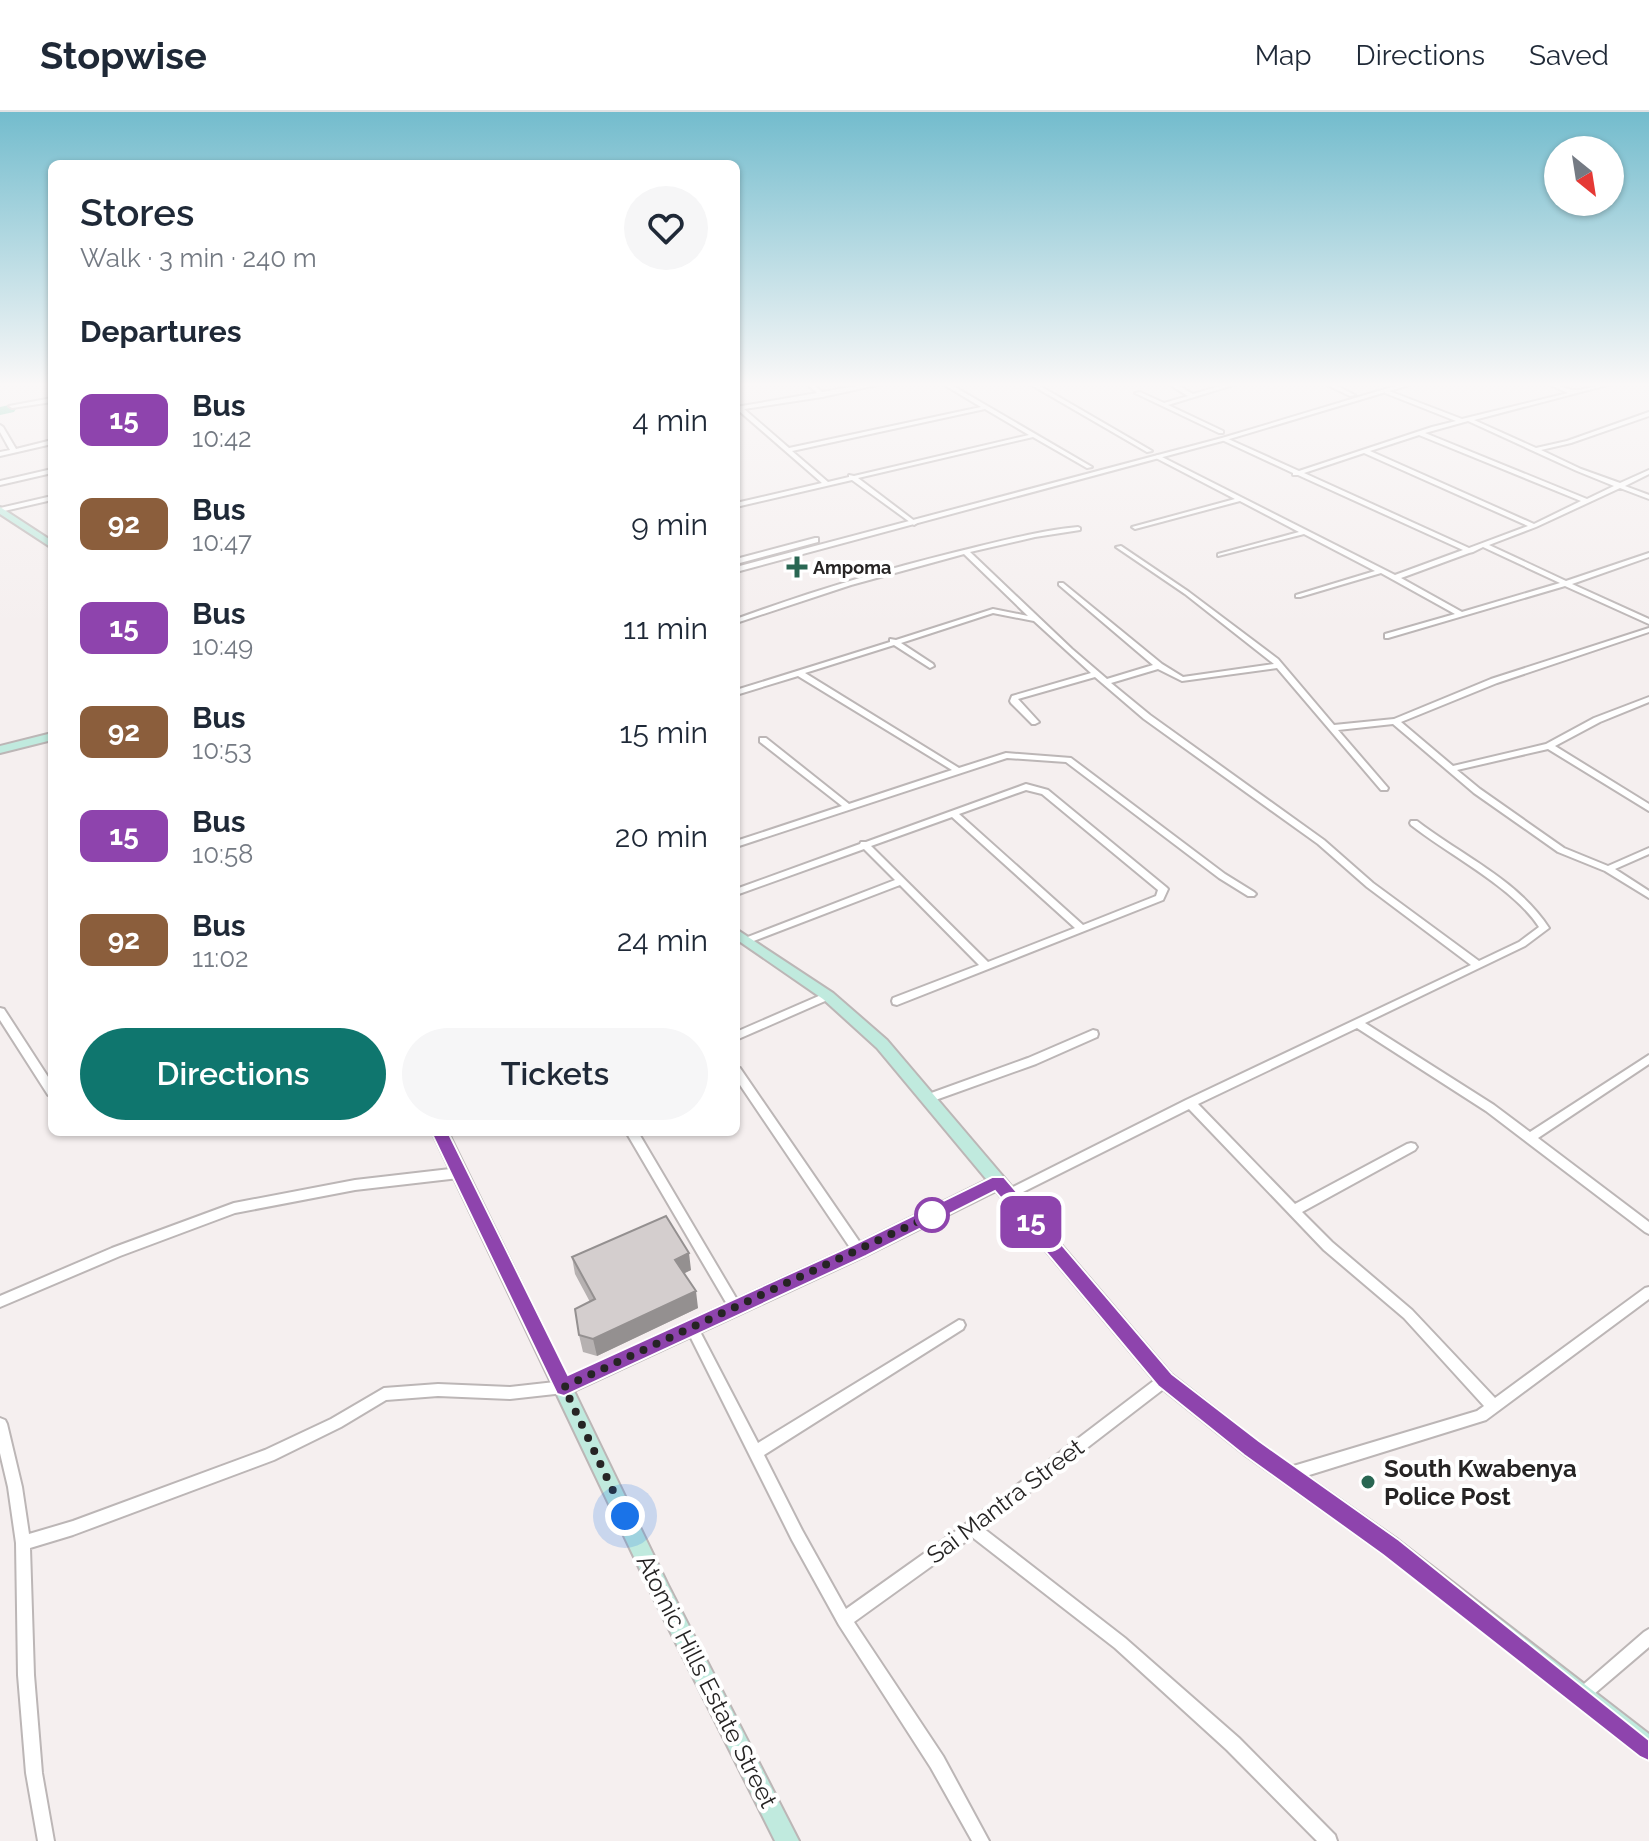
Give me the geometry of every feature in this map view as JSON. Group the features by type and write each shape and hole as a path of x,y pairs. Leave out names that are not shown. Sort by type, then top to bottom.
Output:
{"main road":[{"path":"0,510 48,542"},
{"path":"0,750 48,737"},
{"path":"0,757 48,744"},
{"path":"742,937 828,996 882,1044 1165,1380 1391,1547 1649,1748"},
{"name":"Atomic Hills Estate Street","path":"442,1136 661,1592 787,1841"},
{"path":"564,1387 1003,1188"}],"street":[{"path":"804,464 825,482"},
{"path":"740,504 907,464"},
{"path":"1083,464 1089,467"},
{"path":"740,569 1101,464"},
{"path":"740,561 1132,464"},
{"path":"1170,464 1460,614"},
{"path":"1276,464 1471,551"},
{"path":"1295,474 1326,464"},
{"path":"1393,464 1534,526"},
{"path":"1495,464 1586,501"},
{"path":"1567,464 1649,497"},
{"path":"0,483 48,472"},
{"path":"1395,578 1534,526 1649,472"},
{"path":"851,476 910,520"},
{"path":"0,510 48,499"},
{"path":"1135,527 1238,500"},
{"path":"740,620 834,585 1028,536 1078,529"},
{"path":"1220,555 1305,532"},
{"path":"1486,546 1649,622"},
{"path":"1119,547 1187,593 1278,666 1384,788"},
{"path":"966,552 1035,620 1147,717 1321,842 1370,885 1478,965"},
{"path":"1388,636 1567,583 1649,555"},
{"path":"1298,596 1381,571"},
{"path":"1061,584 1159,666 1182,679 1278,666"},
{"path":"740,692 993,611 1013,598"},
{"path":"993,611 1035,620"},
{"path":"1331,728 1395,721 1494,681 1649,630"},
{"path":"893,641 930,666"},
{"path":"1106,682 1159,666"},
{"path":"798,672 959,771"},
{"path":"1035,722 1014,701 1015,698 1097,674"},
{"path":"1454,768 1549,746 1597,720 1649,699"},
{"path":"1395,721 1497,806 1561,850 1608,869 1649,895"},
{"path":"763,740 848,807"},
{"path":"1549,746 1649,808"},
{"path":"740,843 1006,755 1074,762 1222,876 1251,894"},
{"path":"740,890 1026,787 1036,787 1163,889 1160,898 897,1001"},
{"path":"954,814 1082,929"},
{"path":"1003,1188 1190,1103 1478,965 1536,936 1544,928 1542,922 1512,894 1443,847 1414,823"},
{"path":"864,844 985,965"},
{"path":"1608,869 1649,851"},
{"path":"742,937 901,881"},
{"path":"740,1034 828,996"},
{"path":"0,1012 48,1086"},
{"path":"1357,1023 1490,1108 1649,1229"},
{"path":"927,1099 1032,1061 1093,1034"},
{"path":"1530,1138 1649,1059"},
{"path":"740,1077 859,1251"},
{"path":"1190,1103 1328,1246 1386,1292 1494,1407"},
{"path":"634,1136 735,1307"},
{"path":"1293,1211 1411,1147"},
{"path":"0,1302 116,1252 234,1208 355,1185 459,1173"},
{"path":"1290,1474 1461,1424 1494,1407 1649,1292"},
{"path":"756,1452 959,1325"},
{"path":"692,1328 844,1620 937,1762 981,1841"},
{"name":"Sai Mantra Street","path":"844,1620 972,1528 1165,1380"},
{"path":"23,1543 73,1528 269,1455 336,1423 384,1394 438,1390 510,1393 564,1387"},
{"path":"0,1424 15,1487 23,1543 26,1675 34,1773 46,1841"},
{"path":"972,1528 1120,1643 1233,1744 1329,1841"},
{"path":"1582,1695 1649,1637"}],"building":[{"path":"666,1216 689,1253 675,1260 696,1291 593,1339 579,1335 575,1309 595,1299 572,1257"}],"bus line":[{"name":"15","path":"442,1136 564,1387 785,1286 998,1182 1165,1380 1251,1448 1391,1547 1649,1748"}],"place":[{"name":"Ampoma","path":"797,567"},
{"name":"South Kwabenya Police Post","path":"1368,1482"}],"route":[{"path":"625,1516 564,1387 943,1210 932,1215"}]}
